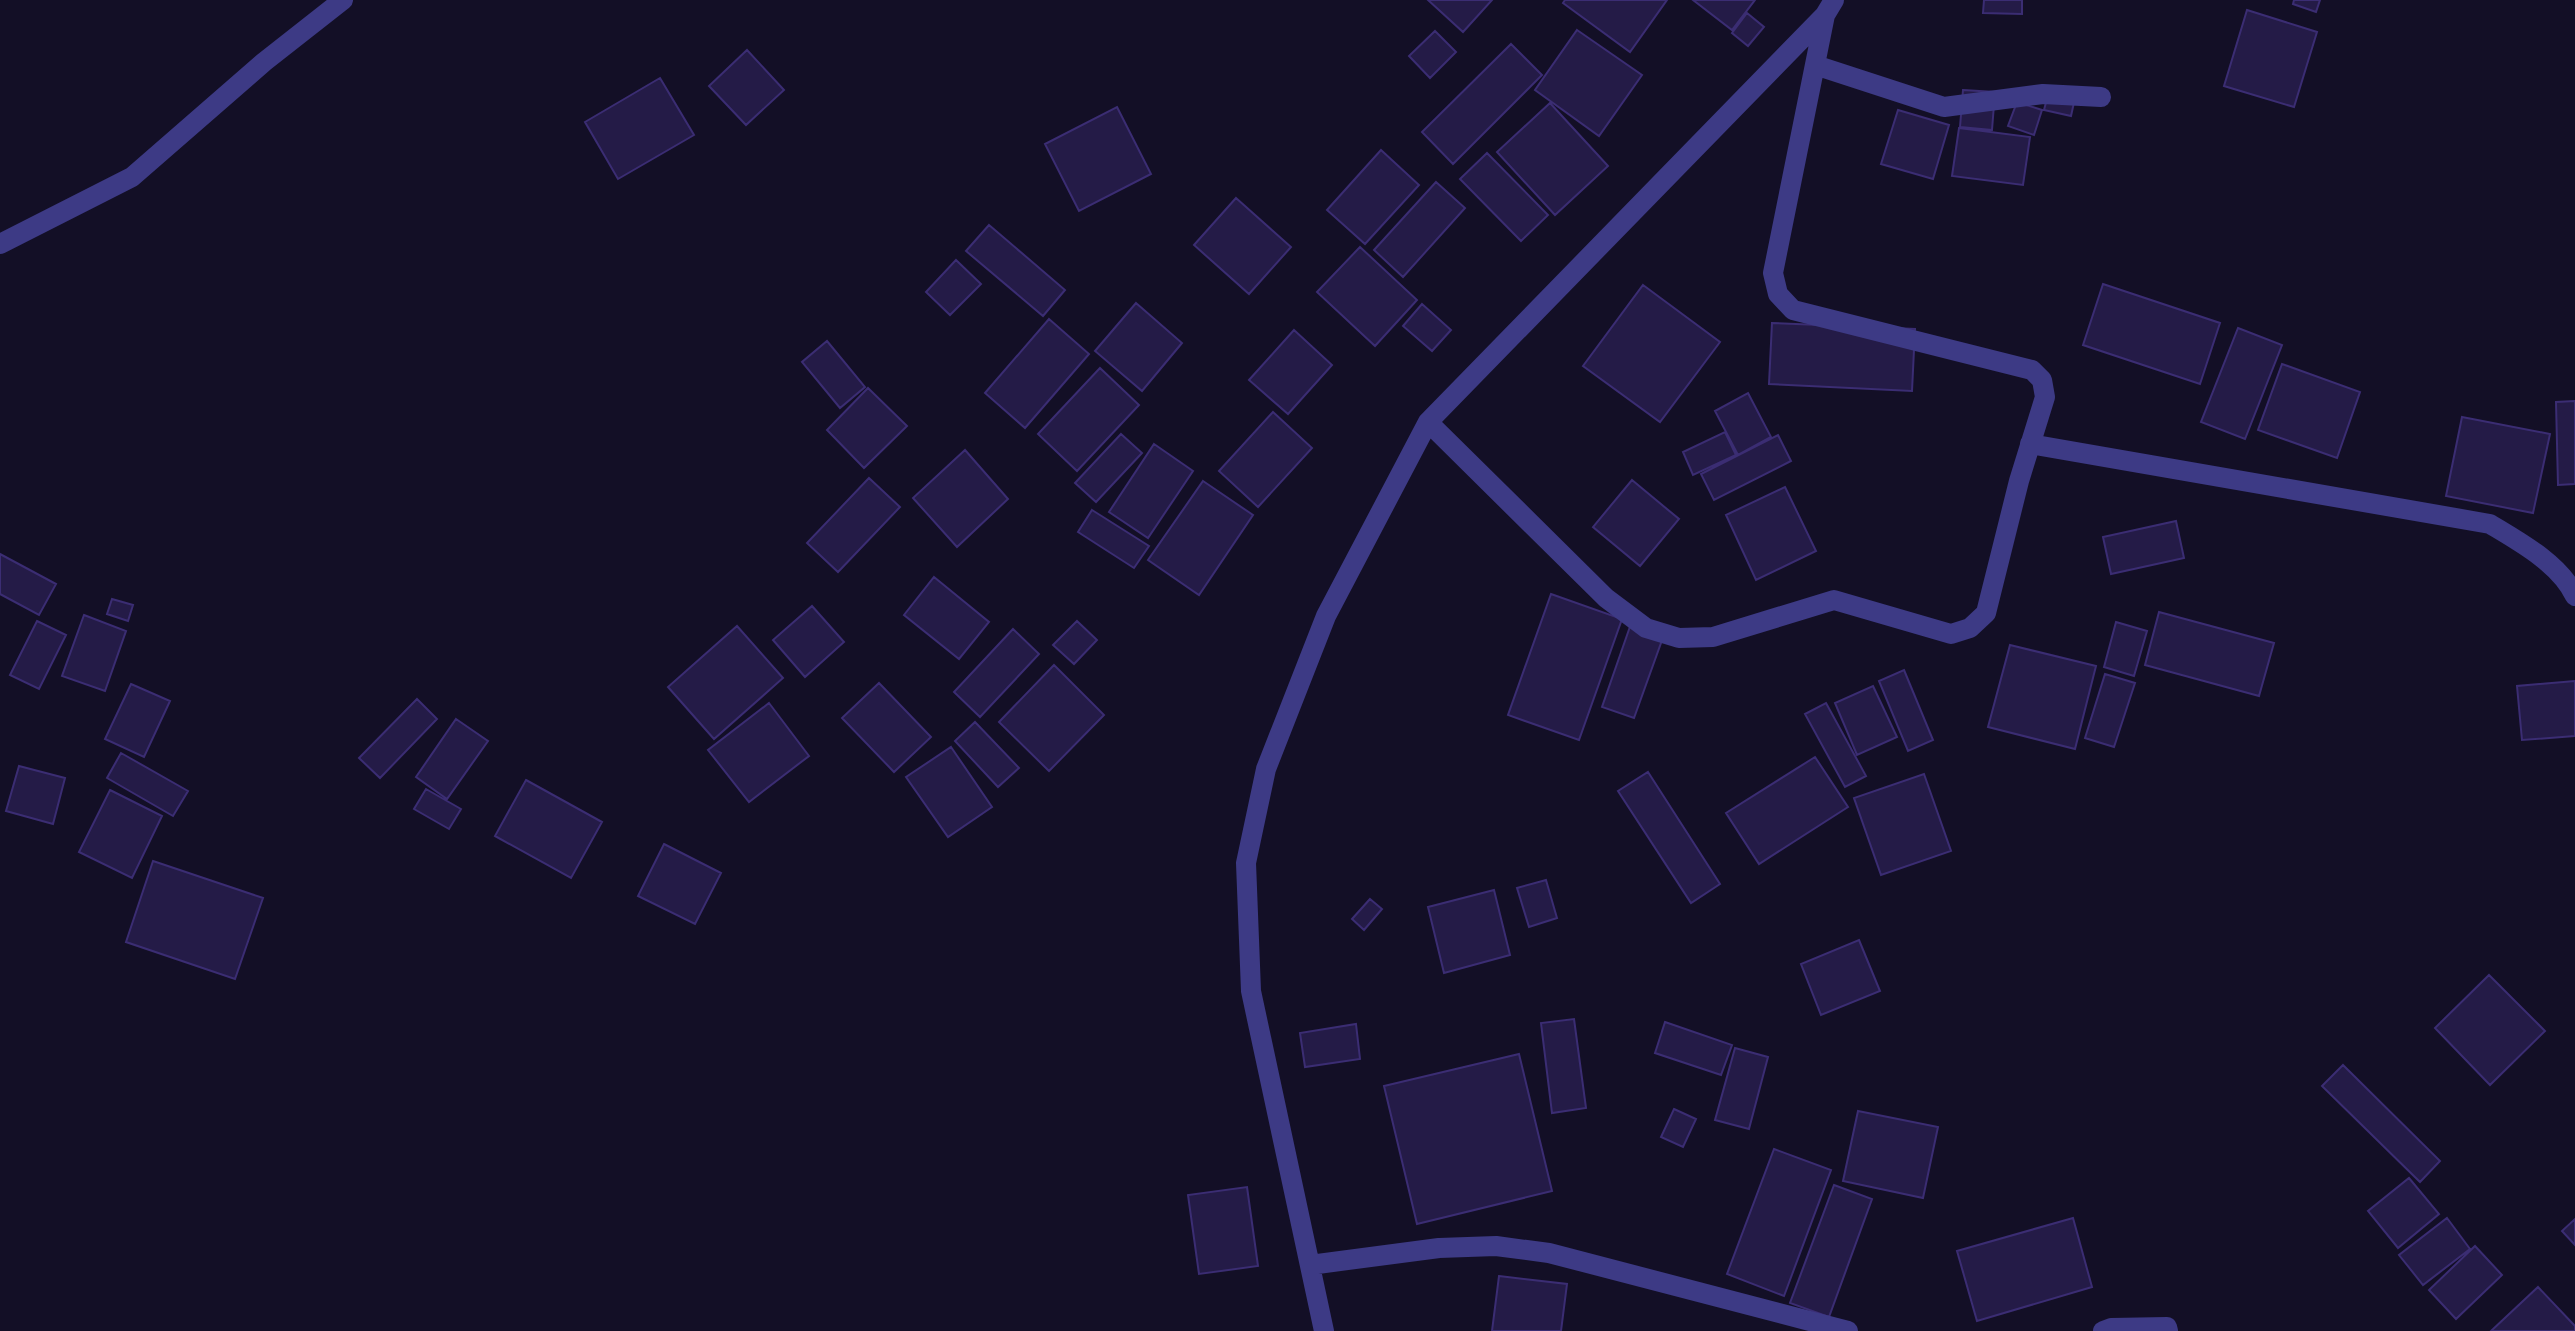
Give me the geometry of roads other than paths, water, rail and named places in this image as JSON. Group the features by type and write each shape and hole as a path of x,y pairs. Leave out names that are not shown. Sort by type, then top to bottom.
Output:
{"street":[{"path":"2,246 132,177 264,62 343,0"},
{"path":"1428,422 1606,598 1646,628 1679,638 1713,637 1834,600 1951,634 1970,628 1986,613 2019,481 2045,397 2042,380 2032,370 1793,310 1778,294 1773,273 1815,65 1830,8"},
{"path":"1324,1331 1251,991 1246,863 1266,769 1326,616 1428,422 1830,8"},
{"path":"1815,65 1944,107 2043,94 2101,97"},
{"path":"2030,444 2490,524 2528,547 2569,584 2575,596"},
{"path":"1310,1265 1439,1248 1496,1246 1549,1253 1848,1331"},
{"path":"2103,1331 2111,1328 2167,1327 2168,1331"}]}
